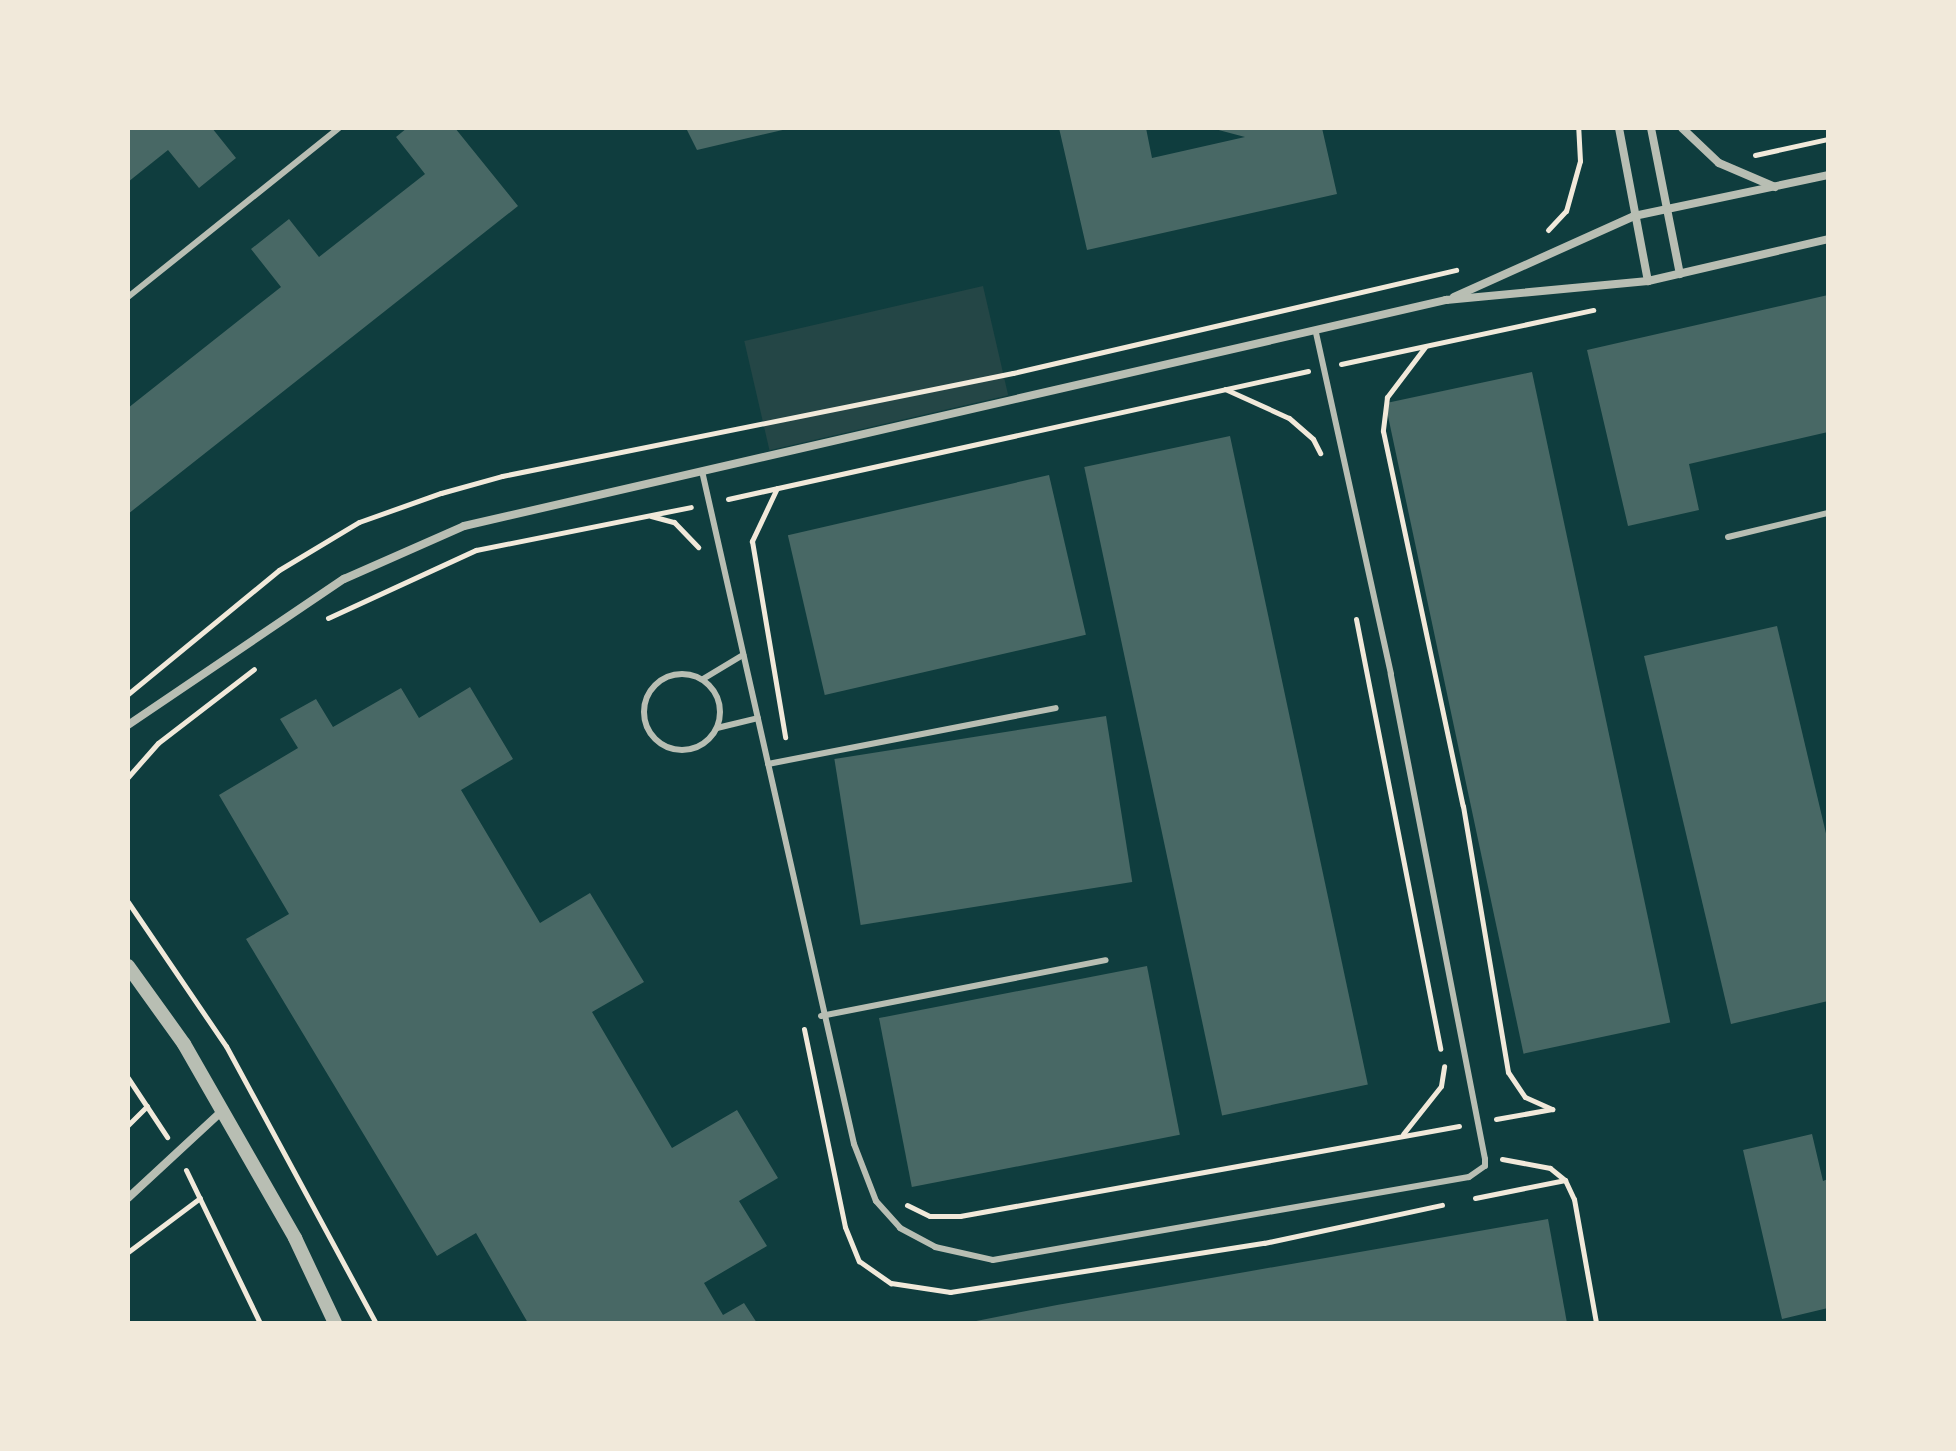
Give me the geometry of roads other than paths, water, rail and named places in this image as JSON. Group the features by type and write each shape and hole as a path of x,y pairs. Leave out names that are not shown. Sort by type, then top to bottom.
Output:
{"street":[{"path":"1619,128 1648,281"},
{"path":"1651,128 1680,274"},
{"path":"1682,128 1722,165 1776,187"},
{"path":"1446,300 1634,216 1828,175"},
{"path":"128,725 344,579 436,536 702,471 1316,333 1446,300 1648,281 1828,239"},
{"path":"128,966 184,1044 295,1238 335,1323"},
{"path":"128,1198 221,1112"}],"lane":[{"path":"128,297 339,128"},
{"path":"702,471 821,1016 854,1144 876,1201 900,1228 935,1247 993,1260 1469,1177 1485,1166 1485,1159 1391,674 1316,333"},
{"path":"1728,537 1828,513"},
{"path":"703,679 743,655"},
{"path":"683,673 703,679 716,693 721,711 717,728 703,744 684,750 663,746 648,732 643,712 648,692 663,678 683,673"},
{"path":"768,764 1056,708"},
{"path":"717,728 758,718"},
{"path":"821,1016 1106,960"}]}
